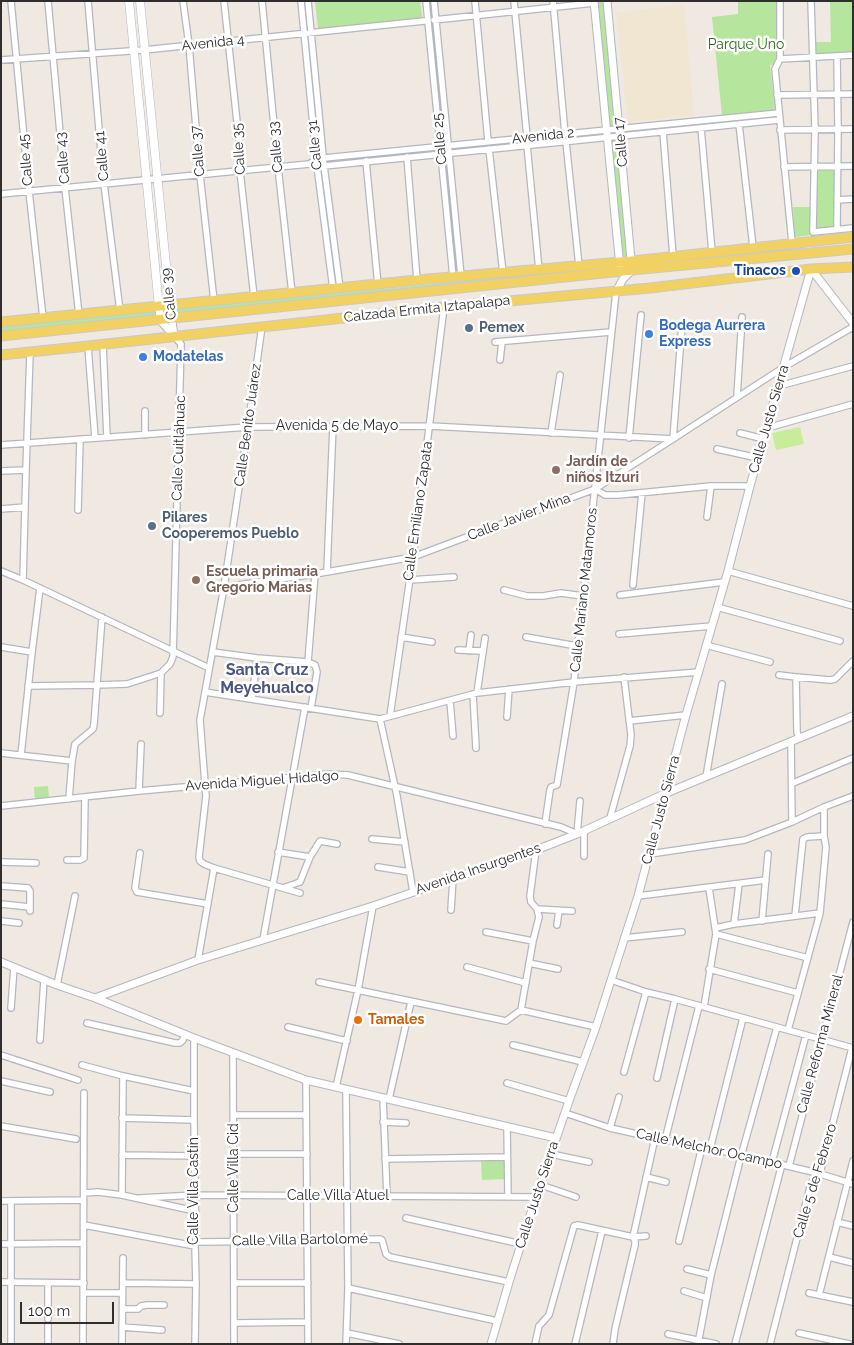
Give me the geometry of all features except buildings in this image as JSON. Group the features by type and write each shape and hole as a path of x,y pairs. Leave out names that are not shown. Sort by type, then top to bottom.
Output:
{"main road":[{"name":"Calle 39","path":"129,1 159,307"},
{"name":"Calle 39","path":"140,1 170,306"},
{"name":"Calzada Ermita Iztapalapa","path":"1,336 622,276 632,266 674,256 853,237"},
{"name":"Calzada Ermita Iztapalapa","path":"1,322 417,280 620,262 632,266 853,249"},
{"name":"Calzada Ermita Iztapalapa","path":"1,354 103,345 444,307 616,292 811,269 853,267"}],"street":[{"name":"Calle 45","path":"11,1 43,318"},
{"name":"Calle 43","path":"48,1 65,188 80,314"},
{"name":"Calle 41","path":"88,1 104,183 120,311"},
{"name":"Calle 37","path":"183,1 214,301"},
{"name":"Calle 35","path":"224,1 254,297"},
{"name":"Calle 33","path":"262,1 292,293"},
{"name":"Calle 31","path":"301,1 317,162 337,289"},
{"name":"Calle 31","path":"308,1 337,289"},
{"name":"Calle 25","path":"426,1 426,21 457,277"},
{"name":"Calle 25","path":"434,1 450,153 457,277"},
{"path":"475,1 488,141"},
{"path":"514,1 527,138"},
{"name":"Calle 17","path":"607,1 632,266"},
{"path":"780,1 780,59 775,69 792,243"},
{"path":"811,1 814,129 813,232 853,228"},
{"name":"Avenida 4","path":"1,60 144,50 436,20 515,11 553,4 594,2"},
{"name":"Calle 17","path":"594,2 622,276"},
{"path":"553,4 565,134"},
{"path":"780,59 853,55"},
{"path":"836,230 837,56"},
{"path":"777,94 853,94"},
{"name":"Avenida 2","path":"1,194 309,164 324,158 779,113"},
{"name":"Avenida 2","path":"317,162 324,166 779,120"},
{"path":"739,124 753,247"},
{"path":"701,128 712,252"},
{"path":"780,130 853,129"},
{"path":"663,132 674,256"},
{"path":"566,142 579,266"},
{"path":"527,145 539,270"},
{"path":"489,149 504,273"},
{"path":"407,157 417,280"},
{"path":"366,161 378,284"},
{"path":"784,167 853,166"},
{"path":"837,200 853,199"},
{"path":"811,269 853,323"},
{"name":"Calle Justo Sierra","path":"491,1344 536,1197 596,1027 638,896 664,794 716,607 728,571 811,269"},
{"path":"616,292 622,276"},
{"name":"Calle Mariano Matamoros","path":"545,824 550,790 551,787 557,785 574,682 616,292"},
{"name":"Calle 39","path":"170,306 174,336"},
{"name":"Calle 39","path":"159,307 160,320 174,336"},
{"name":"Calle Emiliano Zapata","path":"390,716 414,557 444,307"},
{"path":"629,438 641,315"},
{"path":"737,397 742,317"},
{"path":"673,440 682,325"},
{"name":"Calle Benito Juárez","path":"214,868 200,861 199,857 206,796 200,720 224,587 262,326"},
{"name":"Calle Javier Mina","path":"224,587 414,557 594,488 673,440 784,367 853,327"},
{"path":"500,360 498,342 611,332"},
{"name":"Calle Cuitláhuac","path":"172,652 181,344 174,336"},
{"path":"103,345 107,437"},
{"path":"88,346 95,438"},
{"path":"23,580 30,352"},
{"path":"779,386 853,366"},
{"path":"552,433 560,375"},
{"path":"767,428 853,404"},
{"path":"145,411 145,435"},
{"path":"327,571 334,426"},
{"name":"Avenida 5 de Mayo","path":"1,445 248,427 334,426 430,426 673,440"},
{"path":"740,432 764,439"},
{"path":"78,510 80,439"},
{"path":"717,449 758,458"},
{"path":"1,471 26,470"},
{"path":"594,488 605,495 711,486 750,486"},
{"path":"707,517 711,486"},
{"path":"633,584 642,493"},
{"path":"1,509 25,507"},
{"path":"1,571 209,668"},
{"path":"728,571 853,606"},
{"path":"308,662 315,574"},
{"path":"410,580 454,577"},
{"path":"620,595 724,582"},
{"path":"21,755 40,588"},
{"path":"504,590 527,596 561,593 583,596"},
{"path":"716,607 840,641"},
{"path":"69,799 75,744 93,729 94,724 102,617"},
{"path":"619,634 712,626"},
{"path":"469,651 471,635"},
{"path":"401,637 432,642"},
{"path":"526,637 577,646"},
{"path":"476,748 475,693 485,638"},
{"path":"706,645 770,662"},
{"path":"1,647 32,652"},
{"path":"458,650 483,652"},
{"path":"28,686 127,684 161,673 170,664 173,658 172,652"},
{"path":"213,652 308,662 315,665 317,672 278,852 263,940"},
{"path":"252,699 257,658"},
{"path":"779,675 830,680 835,679 853,661"},
{"path":"205,692 380,719 475,693 624,677 699,672"},
{"path":"160,713 161,673"},
{"path":"610,818 630,746 631,735 624,677"},
{"path":"792,822 795,739 797,732 796,677"},
{"path":"706,777 722,684"},
{"path":"507,717 509,688"},
{"path":"450,700 453,736"},
{"path":"629,721 686,715"},
{"name":"Avenida Insurgentes","path":"95,998 198,960 373,906 536,850 664,794 853,716"},
{"path":"380,719 395,787 413,892"},
{"path":"139,791 141,744"},
{"path":"1,753 72,761"},
{"path":"793,783 853,758"},
{"name":"Avenida Miguel Hidalgo","path":"1,806 206,784 329,774 348,775 580,832"},
{"path":"650,854 745,840 853,796"},
{"path":"67,860 80,860 84,858 85,797"},
{"path":"580,801 580,832 584,856"},
{"path":"788,1030 820,913 826,847 824,807"},
{"path":"795,916 803,839 824,836"},
{"path":"372,839 405,842"},
{"path":"283,888 300,882 310,857 320,841 337,844"},
{"path":"319,982 506,1021 521,1010 539,917 530,896 536,850"},
{"path":"278,852 310,857"},
{"path":"140,853 135,888 137,892 208,904"},
{"path":"762,921 768,854"},
{"path":"1,862 36,863"},
{"path":"378,867 410,872"},
{"path":"198,960 214,868 300,893"},
{"path":"451,910 453,878"},
{"path":"638,896 766,880"},
{"path":"734,924 739,884"},
{"path":"1,886 28,888 30,891 30,909 1,904"},
{"path":"665,1140 709,969 715,931 709,888"},
{"path":"57,985 75,896"},
{"path":"336,1087 358,990 373,906"},
{"path":"537,909 572,911"},
{"path":"557,925 558,910"},
{"path":"715,931 734,924 820,913"},
{"path":"1,921 19,923"},
{"name":"Calle Reforma Mineral","path":"789,1166 853,922"},
{"path":"715,931 808,958"},
{"path":"486,932 533,941"},
{"path":"624,938 682,932"},
{"path":"1,962 306,1080 556,1138"},
{"path":"529,963 558,969"},
{"path":"11,1008 14,967"},
{"path":"467,967 526,983"},
{"path":"709,969 798,993"},
{"path":"40,1040 44,980"},
{"path":"611,980 646,992 852,1048"},
{"path":"624,1072 646,992"},
{"path":"657,1078 676,999"},
{"path":"387,1196 384,1122 386,1098 412,1002"},
{"path":"521,1010 596,1027"},
{"path":"710,1148 743,1018"},
{"path":"87,1023 175,1043 180,1043 185,1034"},
{"path":"288,1027 347,1041"},
{"path":"698,1342 711,1275 777,1027"},
{"path":"772,1162 806,1035"},
{"name":"Calle Villa Castín","path":"194,1038 195,1344"},
{"path":"513,1046 583,1062"},
{"name":"Calle 5 de Febrero","path":"770,1344 811,1183 821,1169 852,1048"},
{"name":"Calle Villa Cid","path":"233,1053 234,1344"},
{"path":"1,1055 78,1080"},
{"path":"82,1065 194,1091"},
{"path":"122,1195 123,1076"},
{"path":"306,1080 308,1344"},
{"path":"1,1082 50,1092"},
{"path":"507,1084 569,1101"},
{"path":"346,1090 348,1240 346,1344"},
{"path":"83,1344 84,1093"},
{"path":"610,1128 619,1097"},
{"name":"Calle Melchor Ocampo","path":"565,1112 610,1128 742,1154 850,1184"},
{"path":"234,1115 306,1115"},
{"path":"122,1118 194,1120"},
{"path":"384,1122 406,1123"},
{"path":"1,1126 76,1140"},
{"path":"507,1126 508,1196"},
{"path":"613,1344 635,1245 633,1237 655,1138"},
{"path":"680,1240 702,1147"},
{"path":"234,1154 307,1154"},
{"path":"551,1154 589,1162"},
{"path":"122,1155 195,1156"},
{"path":"385,1159 506,1156"},
{"path":"819,1296 837,1222 850,1184 853,1161"},
{"path":"735,1344 782,1164"},
{"path":"646,1177 666,1182"},
{"path":"541,1185 576,1197"},
{"path":"84,1193 98,1192 122,1195 195,1211"},
{"name":"Calle Villa Atuel","path":"140,1198 195,1195 536,1197"},
{"path":"1,1201 83,1200"},
{"path":"11,1201 11,1344"},
{"path":"406,1218 521,1244"},
{"path":"837,1222 853,1226"},
{"name":"Calle Villa Bartolomé","path":"84,1225 195,1244 234,1241 380,1239 386,1254 390,1257 509,1282"},
{"path":"535,1344 539,1326 549,1315 574,1226 578,1225 633,1237 646,1236"},
{"path":"575,1344 602,1230"},
{"path":"1,1244 83,1243"},
{"path":"829,1257 853,1263"},
{"path":"122,1344 123,1258"},
{"path":"687,1269 711,1275"},
{"path":"1,1282 84,1283"},
{"path":"235,1283 308,1282"},
{"path":"123,1283 196,1284"},
{"path":"48,1284 48,1344"},
{"path":"348,1288 497,1321"},
{"path":"684,1291 707,1298"},
{"path":"84,1293 122,1293"},
{"path":"809,1293 853,1302"},
{"path":"123,1309 147,1305 164,1305"},
{"path":"234,1323 308,1322"},
{"path":"122,1327 162,1330"},
{"path":"347,1333 399,1344"},
{"path":"668,1334 698,1342 716,1344"},
{"path":"798,1334 849,1344"}],"shaded area":[{"path":"684,5 694,115 628,122 616,13"}],"green space":[{"path":"315,1 420,1 423,22 318,29"},
{"path":"598,1 605,1 629,256 622,257"},
{"name":"Parque Uno","path":"738,1 776,1 777,64 770,65 775,111 722,115 712,17 738,14"},
{"path":"830,1 853,1 853,53 815,54 815,42 831,42"},
{"path":"774,114 775,119 629,134 629,129"},
{"path":"836,167 835,227 814,230 816,168"},
{"path":"793,207 810,207 811,235 795,237"},
{"path":"609,267 608,271 1,331 1,326"},
{"path":"800,427 804,444 776,450 772,433"},
{"path":"48,786 49,798 35,799 34,787"},
{"path":"481,1160 504,1161 505,1179 482,1180"}],"place":[{"name":"Tinacos","path":"796,271"},
{"name":"Pemex","path":"469,328"},
{"name":"Bodega Aurrera Express","path":"649,334"},
{"name":"Modatelas","path":"143,357"},
{"name":"Jardín de niños Itzuri","path":"556,470"},
{"name":"Pilares Cooperemos Pueblo","path":"152,526"},
{"name":"Escuela primaria Gregorio Marias","path":"196,580"},
{"name":"Tamales","path":"358,1020"}],"district":[{"name":"Santa Cruz Meyehualco","path":"267,679"}]}
